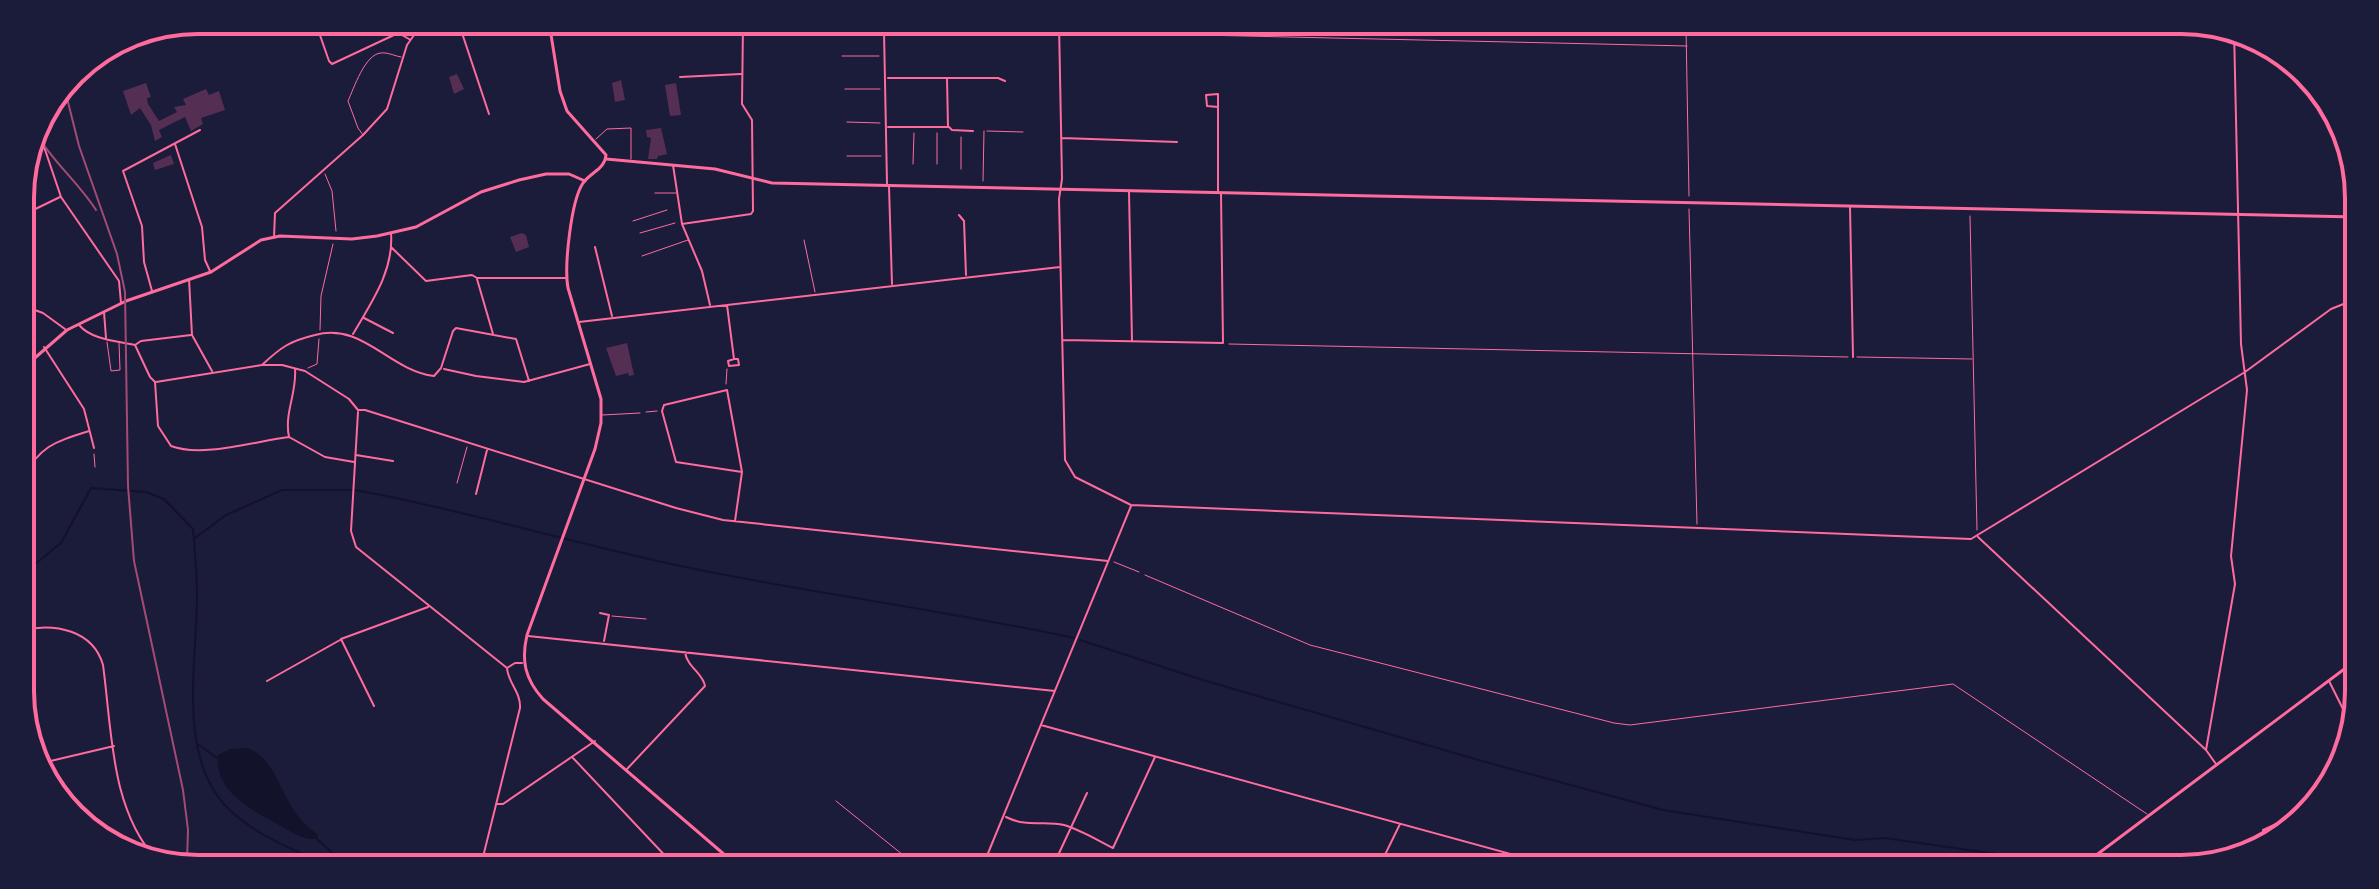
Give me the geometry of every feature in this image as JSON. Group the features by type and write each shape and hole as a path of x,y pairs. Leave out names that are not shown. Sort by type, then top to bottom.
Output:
{"street":[{"path":"320,34 332,64 394,35 410,40"},
{"path":"274,237 275,213 363,135 387,109 403,58 414,34"},
{"path":"462,34 489,114"},
{"path":"551,34 563,103 570,117 604,152 606,159 585,181 578,195 566,278 601,399 601,415 595,449 527,635 523,663 534,688 725,855"},
{"path":"682,222 751,214 753,211 752,120 743,105 743,34"},
{"path":"884,34 892,285"},
{"path":"1059,34 1065,460 1075,477 1131,505 1965,540 1977,536 2245,372 2331,309 2345,303"},
{"path":"2206,750 2235,584 2231,556 2245,412 2234,43"},
{"path":"680,77 743,74"},
{"path":"886,78 998,78 1005,81"},
{"path":"947,78 948,127"},
{"path":"1061,340 1223,343 1218,107"},
{"path":"887,125 973,131"},
{"path":"153,292 144,262 142,226 123,171 200,130"},
{"path":"1061,138 1177,142"},
{"path":"174,143 202,227 205,260 211,272"},
{"path":"43,145 61,197 119,281 121,303"},
{"path":"606,159 715,169 772,183 2345,217"},
{"path":"673,165 682,222 702,271 710,306"},
{"path":"34,357 78,324 121,303 211,272 248,246 274,237 362,238 391,233 416,227 481,192 519,180 546,174 569,174 585,181"},
{"path":"1129,191 1132,341"},
{"path":"34,210 61,197"},
{"path":"1850,206 1853,357"},
{"path":"959,215 964,221 966,276"},
{"path":"353,335 385,275 391,233"},
{"path":"391,247 426,281 472,275 477,278 566,278"},
{"path":"595,247 612,317"},
{"path":"579,322 1061,267"},
{"path":"477,278 493,336"},
{"path":"189,279 192,335 212,372"},
{"path":"727,304 734,359"},
{"path":"34,310 67,330"},
{"path":"104,312 106,339"},
{"path":"363,317 393,333"},
{"path":"78,324 83,330 99,337 135,345 141,341 192,335"},
{"path":"262,365 290,341 335,331 353,335 385,354 389,360 431,376 437,375 456,328 516,339 529,381"},
{"path":"135,345 155,382 158,426 166,440 177,448 239,447 289,437 325,457 356,462"},
{"path":"44,347 84,409 94,448"},
{"path":"734,359 738,359 739,365 729,366 728,361 734,359"},
{"path":"441,368 476,376 529,381 591,364"},
{"path":"155,382 262,365 295,367 349,399 358,410 353,541 507,668 521,703 483,855"},
{"path":"289,437 286,417 293,400 295,367"},
{"path":"296,379 303,370"},
{"path":"735,522 742,472 727,390 668,402 662,411 676,462 742,472"},
{"path":"358,410 699,515 735,522 1108,561"},
{"path":"34,459 47,447 90,431"},
{"path":"476,494 488,448"},
{"path":"356,455 393,461"},
{"path":"987,855 1131,505"},
{"path":"1977,536 2206,750 2217,765"},
{"path":"267,681 341,639 430,606"},
{"path":"600,613 609,615 604,643"},
{"path":"34,628 50,626 82,636 98,651 103,665 122,795 130,818 147,846"},
{"path":"527,635 1055,691"},
{"path":"341,639 374,706"},
{"path":"627,769 705,686 705,681 689,664 685,652"},
{"path":"507,668 523,663"},
{"path":"2097,855 2345,668"},
{"path":"2329,680 2344,710"},
{"path":"1041,725 1515,855"},
{"path":"496,804 503,804 595,741"},
{"path":"50,761 114,746"},
{"path":"1004,816 1029,825 1050,823 1070,827 1113,848 1156,756"},
{"path":"573,758 664,855"},
{"path":"1058,855 1087,793"},
{"path":"1385,855 1401,823"},
{"path":"2263,830 2277,824"}],"lane":[{"path":"363,135 348,101 369,59 382,52 403,58"},
{"path":"594,141 607,129 631,128 631,162"},
{"path":"655,193 677,193"},
{"path":"642,256 688,240"},
{"path":"804,240 815,294"},
{"path":"106,339 108,368 111,371 120,370 119,341"},
{"path":"601,415 640,413"},
{"path":"1145,575 1310,645 1614,723 1630,725 1953,684 2144,809 2149,816"},
{"path":"609,615 646,619"}],"path":[{"path":"1185,34 1687,46"},
{"path":"1686,34 1697,528"},
{"path":"842,56 886,56"},
{"path":"845,89 887,89"},
{"path":"847,122 887,125"},
{"path":"913,164 914,127"},
{"path":"937,127 937,164"},
{"path":"961,131 961,169"},
{"path":"983,187 984,131 1023,132"},
{"path":"847,156 887,157"},
{"path":"303,370 317,364 321,296 334,238 332,191 324,172"},
{"path":"1970,209 1977,536"},
{"path":"633,221 667,210"},
{"path":"640,233 682,222"},
{"path":"1223,343 1972,359"},
{"path":"727,390 725,374 729,366"},
{"path":"640,413 662,411"},
{"path":"457,483 469,442"},
{"path":"94,448 95,467"},
{"path":"1108,561 1145,575"},
{"path":"836,801 903,855"}],"shaded area":[{"path":"247,748 269,765 294,811 318,835 317,839 290,831 248,807 229,790 218,768 218,755 230,749"}],"building":[{"path":"457,74 464,89 454,94 449,77"},
{"path":"621,80 625,100 615,102 612,83"},
{"path":"146,83 151,97 147,98 148,104 159,121 177,112 174,107 186,105 183,99 206,89 209,95 219,91 225,110 201,118 203,124 191,131 185,117 159,130 162,137 155,141 151,125 140,108 131,115 123,91"},
{"path":"676,83 681,115 670,116 665,85"},
{"path":"661,128 667,154 648,159 651,138 647,137 646,130"},
{"path":"171,155 174,164 155,170 153,163"},
{"path":"522,233 526,235 529,247 516,252 510,237"},
{"path":"627,343 634,375 616,376 606,348"}],"waterway":[{"path":"34,565 61,543 91,488 146,492 164,499 193,529 197,596 193,704 200,758 209,782 233,813 266,836 306,855"},
{"path":"195,538 226,515 282,490 352,490"},
{"path":"355,490 710,572 1074,638"},
{"path":"1080,640 1206,681 1663,810 1855,840 1885,838 2005,855"},
{"path":"199,745 217,758"},
{"path":"317,839 334,855"}],"railway":[{"path":"67,99 79,146 117,254 125,292 128,486 134,561 183,790 187,854"},
{"path":"43,144 96,210"}]}
